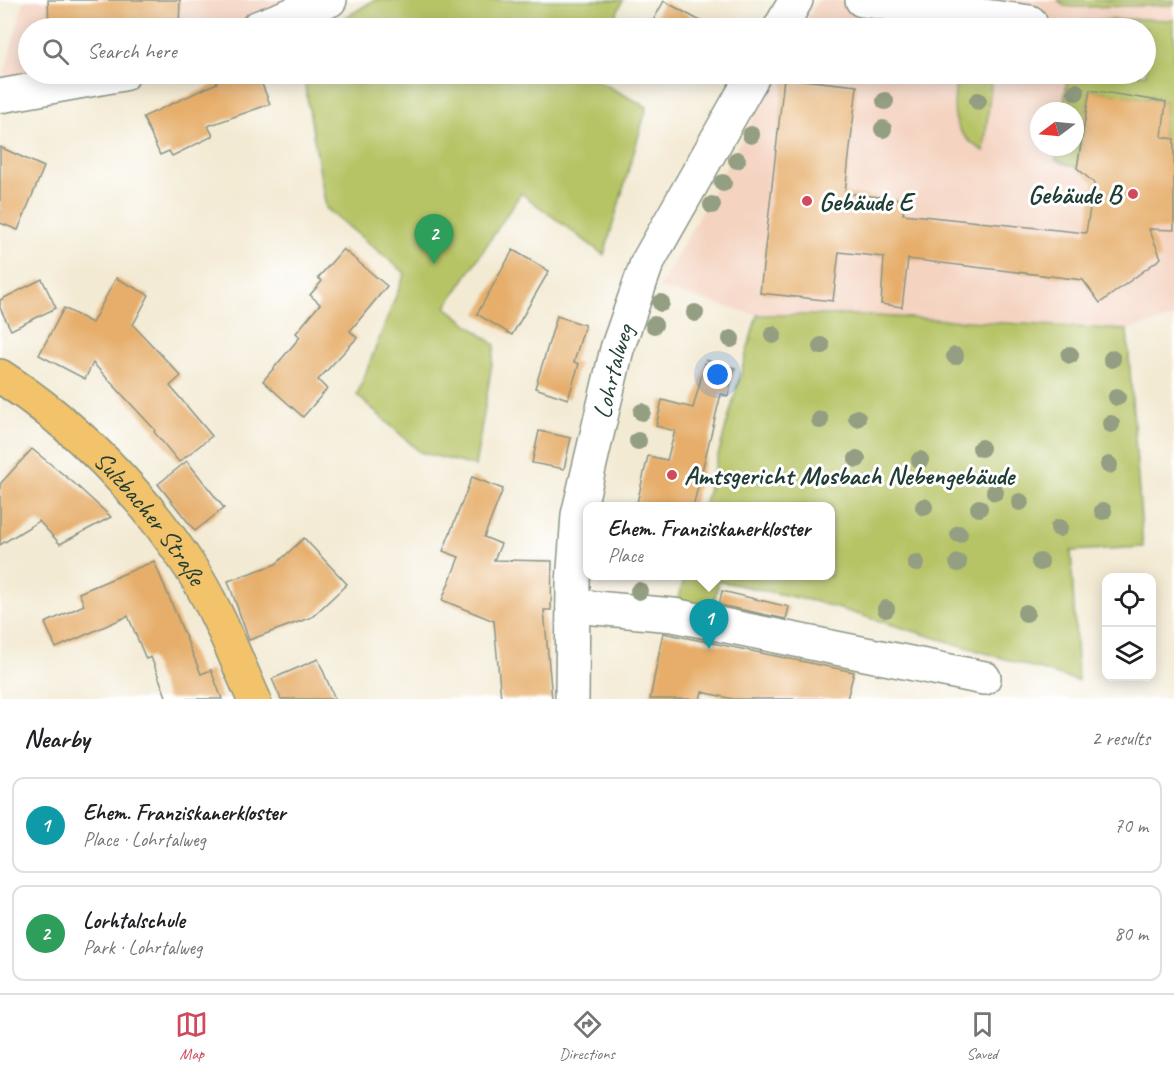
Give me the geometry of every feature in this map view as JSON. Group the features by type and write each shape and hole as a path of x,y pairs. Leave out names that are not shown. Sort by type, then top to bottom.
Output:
{"main road":[{"name":"Sulzbacher Straße","path":"1,378 67,426 129,485 190,567 215,611 254,699"}],"street":[{"path":"283,18 330,0"},
{"path":"878,1 1001,18"},
{"path":"0,96 67,84"},
{"name":"Lohrtalweg","path":"572,699 573,606 578,515 617,349 647,263 748,84"},
{"path":"573,606 673,615 984,678"}],"shaded area":[{"path":"24,0 288,0 248,18 19,18"},
{"path":"818,0 1174,0 1174,318 1127,330 858,315 757,315 659,288 772,84 1156,84 1156,18 808,18"},
{"path":"18,22 18,82 1,86"}],"green space":[{"path":"374,0 623,0 615,18 345,18"},
{"path":"1058,0 1174,0 1174,5 1075,7 1064,6"},
{"path":"1156,20 1174,20 1174,139 1162,137 1166,102 1090,90 1084,126 1084,102 1064,102 1067,84 1156,84"},
{"path":"305,84 603,84 647,107 604,255 521,193 446,307 495,345 475,466 420,452 357,395 405,273 326,208"},
{"path":"956,84 991,84 984,151 964,136 956,119 954,98"},
{"path":"1057,156 1079,156 1077,168 1056,160"},
{"path":"757,315 858,315 1127,330 1143,547 1071,551 1078,681 817,602 719,581 712,609 678,600 684,580 835,580 835,502 705,502"}],"building":[{"path":"48,0 180,0 179,18 49,18"},
{"path":"664,1 695,18 655,18"},
{"path":"215,84 262,84 270,104 208,126 213,136 172,156 169,151 160,155 143,117"},
{"path":"783,84 857,86 845,193 905,200 903,214 1086,233 1094,183 1077,168 1079,156 1084,156 1084,126 1090,90 1166,102 1162,137 1174,139 1174,230 1149,229 1161,258 1100,303 1083,280 908,259 902,307 881,304 884,257 839,252 833,301 760,293"},
{"path":"0,147 44,167 18,230 0,223"},
{"path":"343,249 387,286 350,331 357,338 318,380 327,389 303,417 263,381 300,337 296,333 320,304 310,295 322,281 318,278"},
{"path":"513,250 549,271 512,335 477,314"},
{"path":"116,278 149,295 133,325 181,376 170,386 212,436 179,462 154,432 155,430 93,363 85,379 39,355 64,308 92,323"},
{"path":"42,279 56,308 11,330 0,308 0,300"},
{"path":"557,316 585,325 574,362 579,364 568,399 535,388"},
{"name":"Amtsgericht Mosbach Nebengebäude","path":"706,360 735,368 728,396 721,394 694,502 637,502 648,456 667,460 675,431 656,426 662,400 693,408"},
{"path":"539,431 571,438 564,469 532,463"},
{"path":"32,449 111,517 60,544 39,521 0,545 0,484"},
{"path":"187,461 224,508 195,531 158,484"},
{"path":"472,477 503,489 484,537 501,544 494,560 552,561 551,610 544,610 552,699 501,699 494,621 442,600 459,557 443,551"},
{"path":"304,538 347,584 312,617 249,640 228,581 276,564"},
{"path":"154,561 201,674 211,670 222,699 167,699 151,657 146,659 128,616 56,648 45,623 84,605 79,593"},
{"path":"722,591 789,607 786,619 719,605"},
{"path":"663,633 854,672 847,699 733,699 702,692 700,699 650,699"},
{"path":"318,659 335,699 281,699 272,679"}],"place":[{"name":"Gebäude B","path":"1133,194"},
{"name":"Gebäude E","path":"807,201"},
{"name":"Lorhtalschule","path":"434,264"},
{"name":"Amtsgericht Mosbach Nebengebäude","path":"672,475"},
{"name":"Ehem. Franziskanerkloster","path":"709,649"}]}
